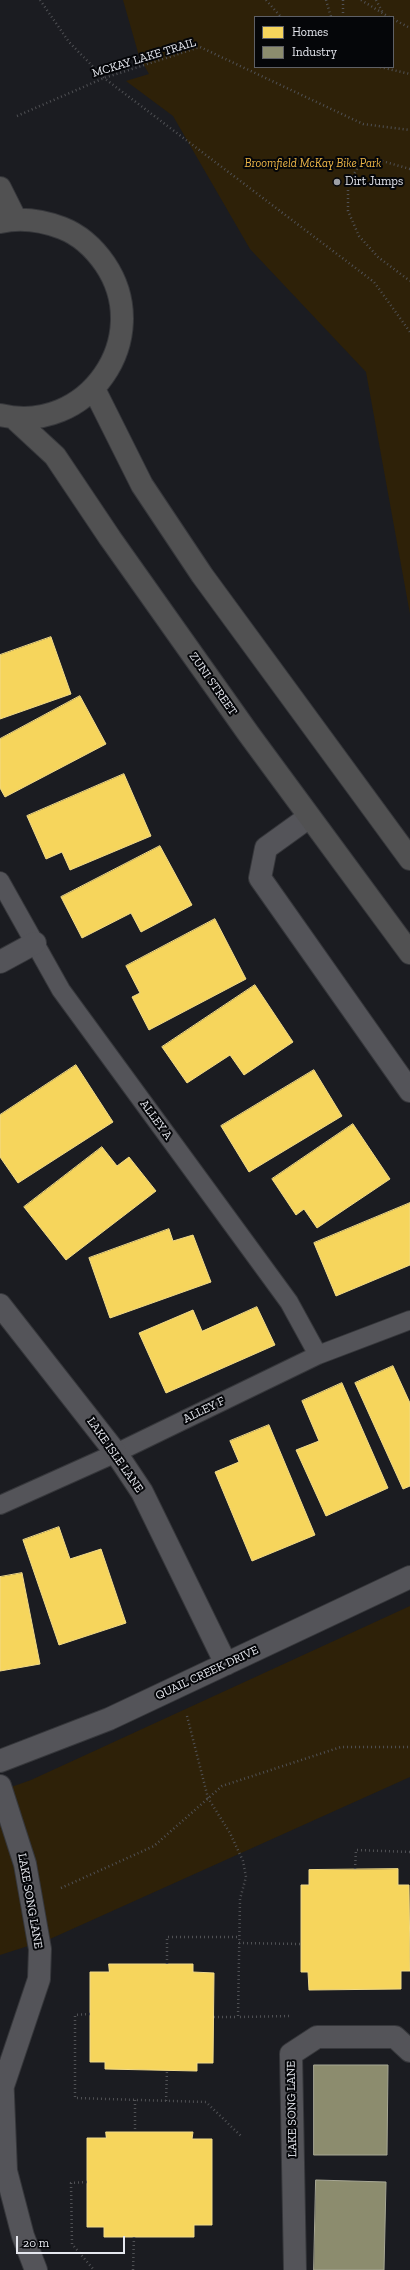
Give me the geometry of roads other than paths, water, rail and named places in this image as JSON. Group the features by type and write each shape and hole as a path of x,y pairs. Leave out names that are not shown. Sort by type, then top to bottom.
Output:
{"main road":[{"path":"0,188 8,220 46,222 74,232 97,252 114,276 122,305 122,336 112,364 94,389 71,406 51,414 8,417"},
{"path":"94,389 142,485 202,575 410,859"},
{"name":"ZUNI STREET","path":"8,417 55,456 110,538 310,817 410,952"}],"street":[{"path":"310,817 266,848 260,878 410,1091"},
{"path":"0,962 34,943"},
{"name":"LAKE ISLE LANE","path":"0,1305 116,1453 142,1492 226,1664"},
{"name":"QUAIL CREEK DRIVE","path":"0,1761 109,1719 410,1577"},
{"name":"LAKE SONG LANE","path":"0,1786 25,1864 40,1949 39,1979 3,2086"},
{"name":"LAKE SONG LANE","path":"295,2270 291,2054 317,2037 395,2037 410,2050"},
{"name":"LAKE SONG LANE","path":"0,2052 3,2086 6,2171 23,2236 36,2270"}],"lane":[{"name":"ALLEY A","path":"0,880 61,990 289,1302 318,1356"},
{"name":"ALLEY F","path":"0,1505 116,1453 318,1356 410,1320"}],"place":[{"name":"Dirt Jumps","path":"337,182"}],"park label":[{"name":"Broomfield McKay Bike Park","path":"313,164"}]}
